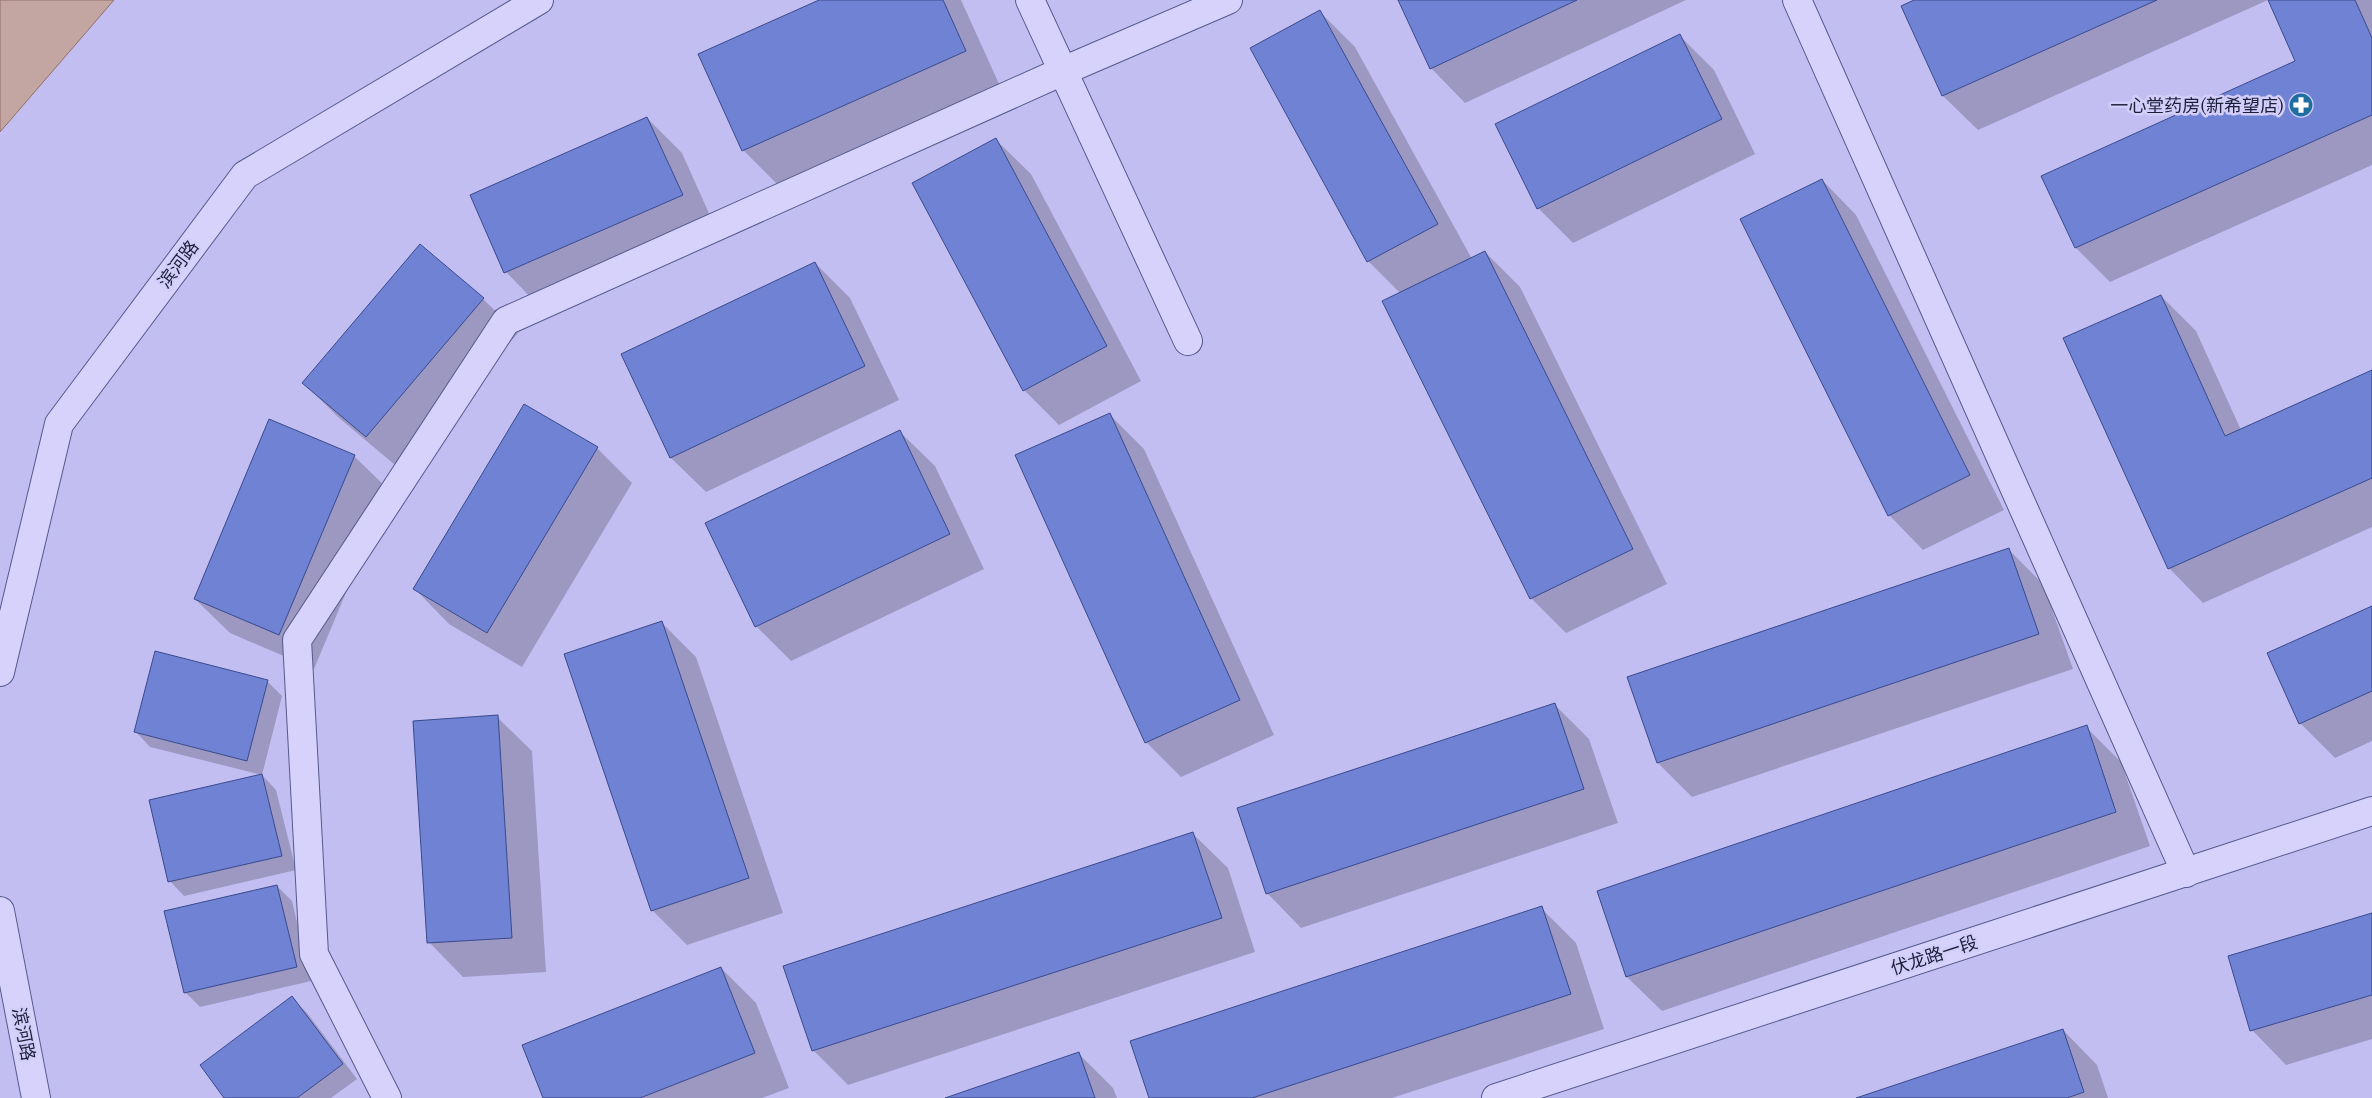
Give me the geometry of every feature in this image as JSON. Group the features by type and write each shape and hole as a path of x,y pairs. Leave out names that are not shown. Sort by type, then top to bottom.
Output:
{"street":[{"name":"滨河路","path":"0,672 59,424 245,175 539,0"},
{"path":"1030,0 1188,341"},
{"path":"387,1098 314,954 297,640 506,321 1063,71 1228,0"},
{"path":"1797,0 2186,873"},
{"name":"伏龙路一段","path":"1496,1098 2372,811"},
{"name":"滨河路","path":"0,911 36,1098"}],"shaded area":[{"path":"0,0 114,0 0,132"}],"building":[{"path":"819,0 943,0 966,51 742,151 698,54"},
{"path":"1398,0 1577,0 1430,69"},
{"path":"1914,0 2157,0 1942,96 1901,6"},
{"path":"2268,0 2355,0 2372,38 2372,115 2075,248 2041,176 2295,61"},
{"path":"1320,10 1438,224 1367,262 1250,48"},
{"path":"1680,34 1722,119 1537,209 1495,124"},
{"path":"647,117 683,195 504,273 470,195"},
{"path":"996,138 1107,346 1023,391 912,183"},
{"path":"1822,179 1970,475 1888,516 1740,219"},
{"path":"420,244 484,298 366,437 302,383"},
{"path":"1485,251 1633,549 1530,599 1382,301"},
{"path":"815,262 865,366 670,458 621,354"},
{"path":"2161,295 2225,436 2372,370 2372,478 2168,569 2063,338"},
{"path":"524,404 598,447 487,633 413,589"},
{"path":"1110,413 1240,700 1145,743 1015,455"},
{"path":"269,419 355,455 279,635 194,599"},
{"path":"900,430 950,534 755,627 705,523"},
{"path":"2009,548 2039,634 1657,763 1627,677"},
{"path":"2372,606 2372,691 2299,724 2267,653"},
{"path":"662,621 749,878 651,911 564,654"},
{"path":"155,651 268,680 247,761 134,732"},
{"path":"1555,703 1584,789 1266,894 1237,808"},
{"path":"498,715 512,938 427,943 413,721"},
{"path":"2087,725 2116,812 1626,977 1597,891"},
{"path":"262,774 282,856 168,882 149,800"},
{"path":"1193,832 1222,918 812,1051 783,966"},
{"path":"277,885 297,967 184,993 164,911"},
{"path":"1542,906 1571,994 1252,1098 1149,1098 1130,1041"},
{"path":"2372,913 2372,995 2250,1031 2228,956"},
{"path":"721,967 755,1053 640,1098 543,1098 522,1045"},
{"path":"292,996 343,1064 297,1098 224,1098 200,1065"},
{"path":"2063,1029 2084,1092 2067,1098 1856,1098"},
{"path":"1079,1052 1095,1098 945,1098"}],"place":[{"name":"一心堂药房(新希望店)","path":"2301,105"}]}
